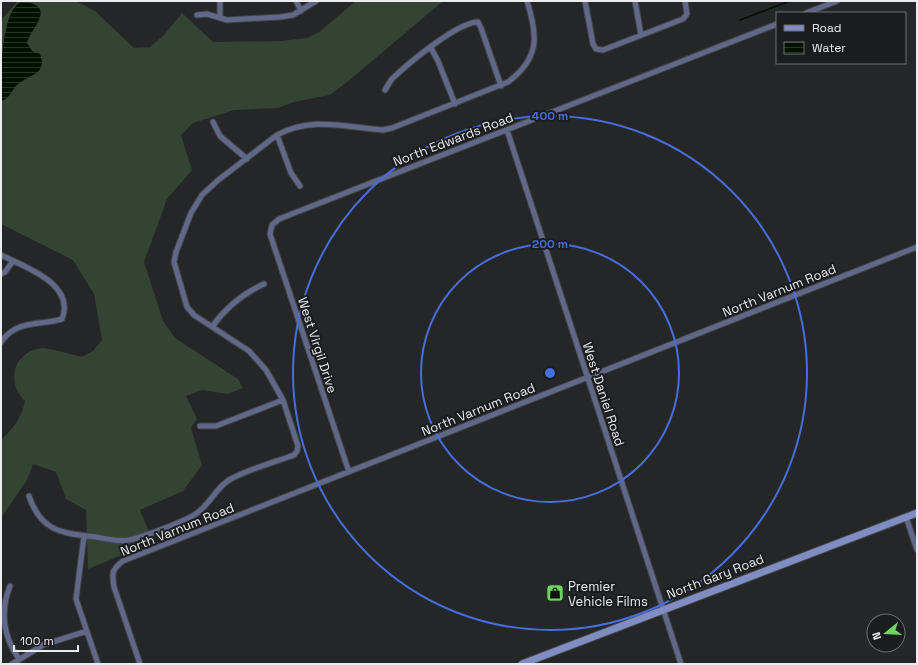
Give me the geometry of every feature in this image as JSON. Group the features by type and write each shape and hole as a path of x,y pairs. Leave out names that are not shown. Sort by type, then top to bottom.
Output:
{"street":[{"path":"220,1 220,18"},
{"path":"296,1 301,11"},
{"path":"197,15 207,14 220,18 242,20 280,17 292,15 316,1"},
{"path":"29,496 37,514 49,527 62,532 84,536 129,540 191,517 204,508 224,483 294,455 298,446 283,400 274,382 259,361 249,351 194,315 187,307 174,262 176,252 191,213 202,195 277,135 286,130 315,123 387,129 501,86 521,71 533,49 535,27 527,1"},
{"path":"585,1 593,44 596,49 603,50 683,19 687,14 685,1"},
{"path":"635,1 641,34"},
{"path":"809,12 837,1"},
{"path":"385,90 392,78 455,29 472,22 478,22 501,86"},
{"name":"North Edwards Road","path":"272,225 278,219 776,24"},
{"path":"431,48 438,61 455,104"},
{"path":"213,122 220,136 246,159"},
{"name":"West Daniel Road","path":"507,130 681,664"},
{"path":"277,135 291,173 300,186"},
{"name":"West Virgil Drive","path":"272,225 270,234 349,472"},
{"name":"North Varnum Road","path":"140,664 114,587 112,575 115,567 132,557 917,247"},
{"path":"1,255 48,279 55,285 61,294 65,312 62,319 22,325 5,336 1,342"},
{"path":"1,274 6,272 13,261"},
{"path":"212,326 230,305 250,291 264,284"},
{"path":"200,426 216,426 283,400"},
{"name":"North Gary Road","path":"522,664 662,609 917,513"},
{"path":"906,517 917,550"},
{"path":"84,536 76,599 98,664"},
{"path":"10,586 4,597 4,631 7,641 19,659"},
{"path":"12,664 43,645 87,631"}],"shaded area":[{"path":"18,1 76,1 95,11 134,48 150,47 164,35 182,13 213,42 281,41 307,38 319,32 356,1 443,1 330,95 294,102 278,108 234,110 193,123 181,135 192,170 167,199 144,262 163,321 175,338 238,379 243,388 228,394 202,390 186,396 197,419 191,428 202,465 183,491 140,510 153,542 88,569 86,510 66,499 56,472 33,464 27,480 1,518 1,440 16,422 22,412 25,401 15,385 14,377 19,361 32,350 42,348 82,357 93,351 102,340 94,294 73,260 1,224 1,25 3,18"}],"water":[{"path":"23,1 33,4 39,8 41,12 40,18 27,43 32,51 40,54 42,61 41,66 36,73 18,84 7,98 1,101 3,45 6,30 15,6"}],"waterway":[{"path":"740,20 790,1"}],"place":[{"name":"Premier Vehicle Films","path":"555,593"}]}
